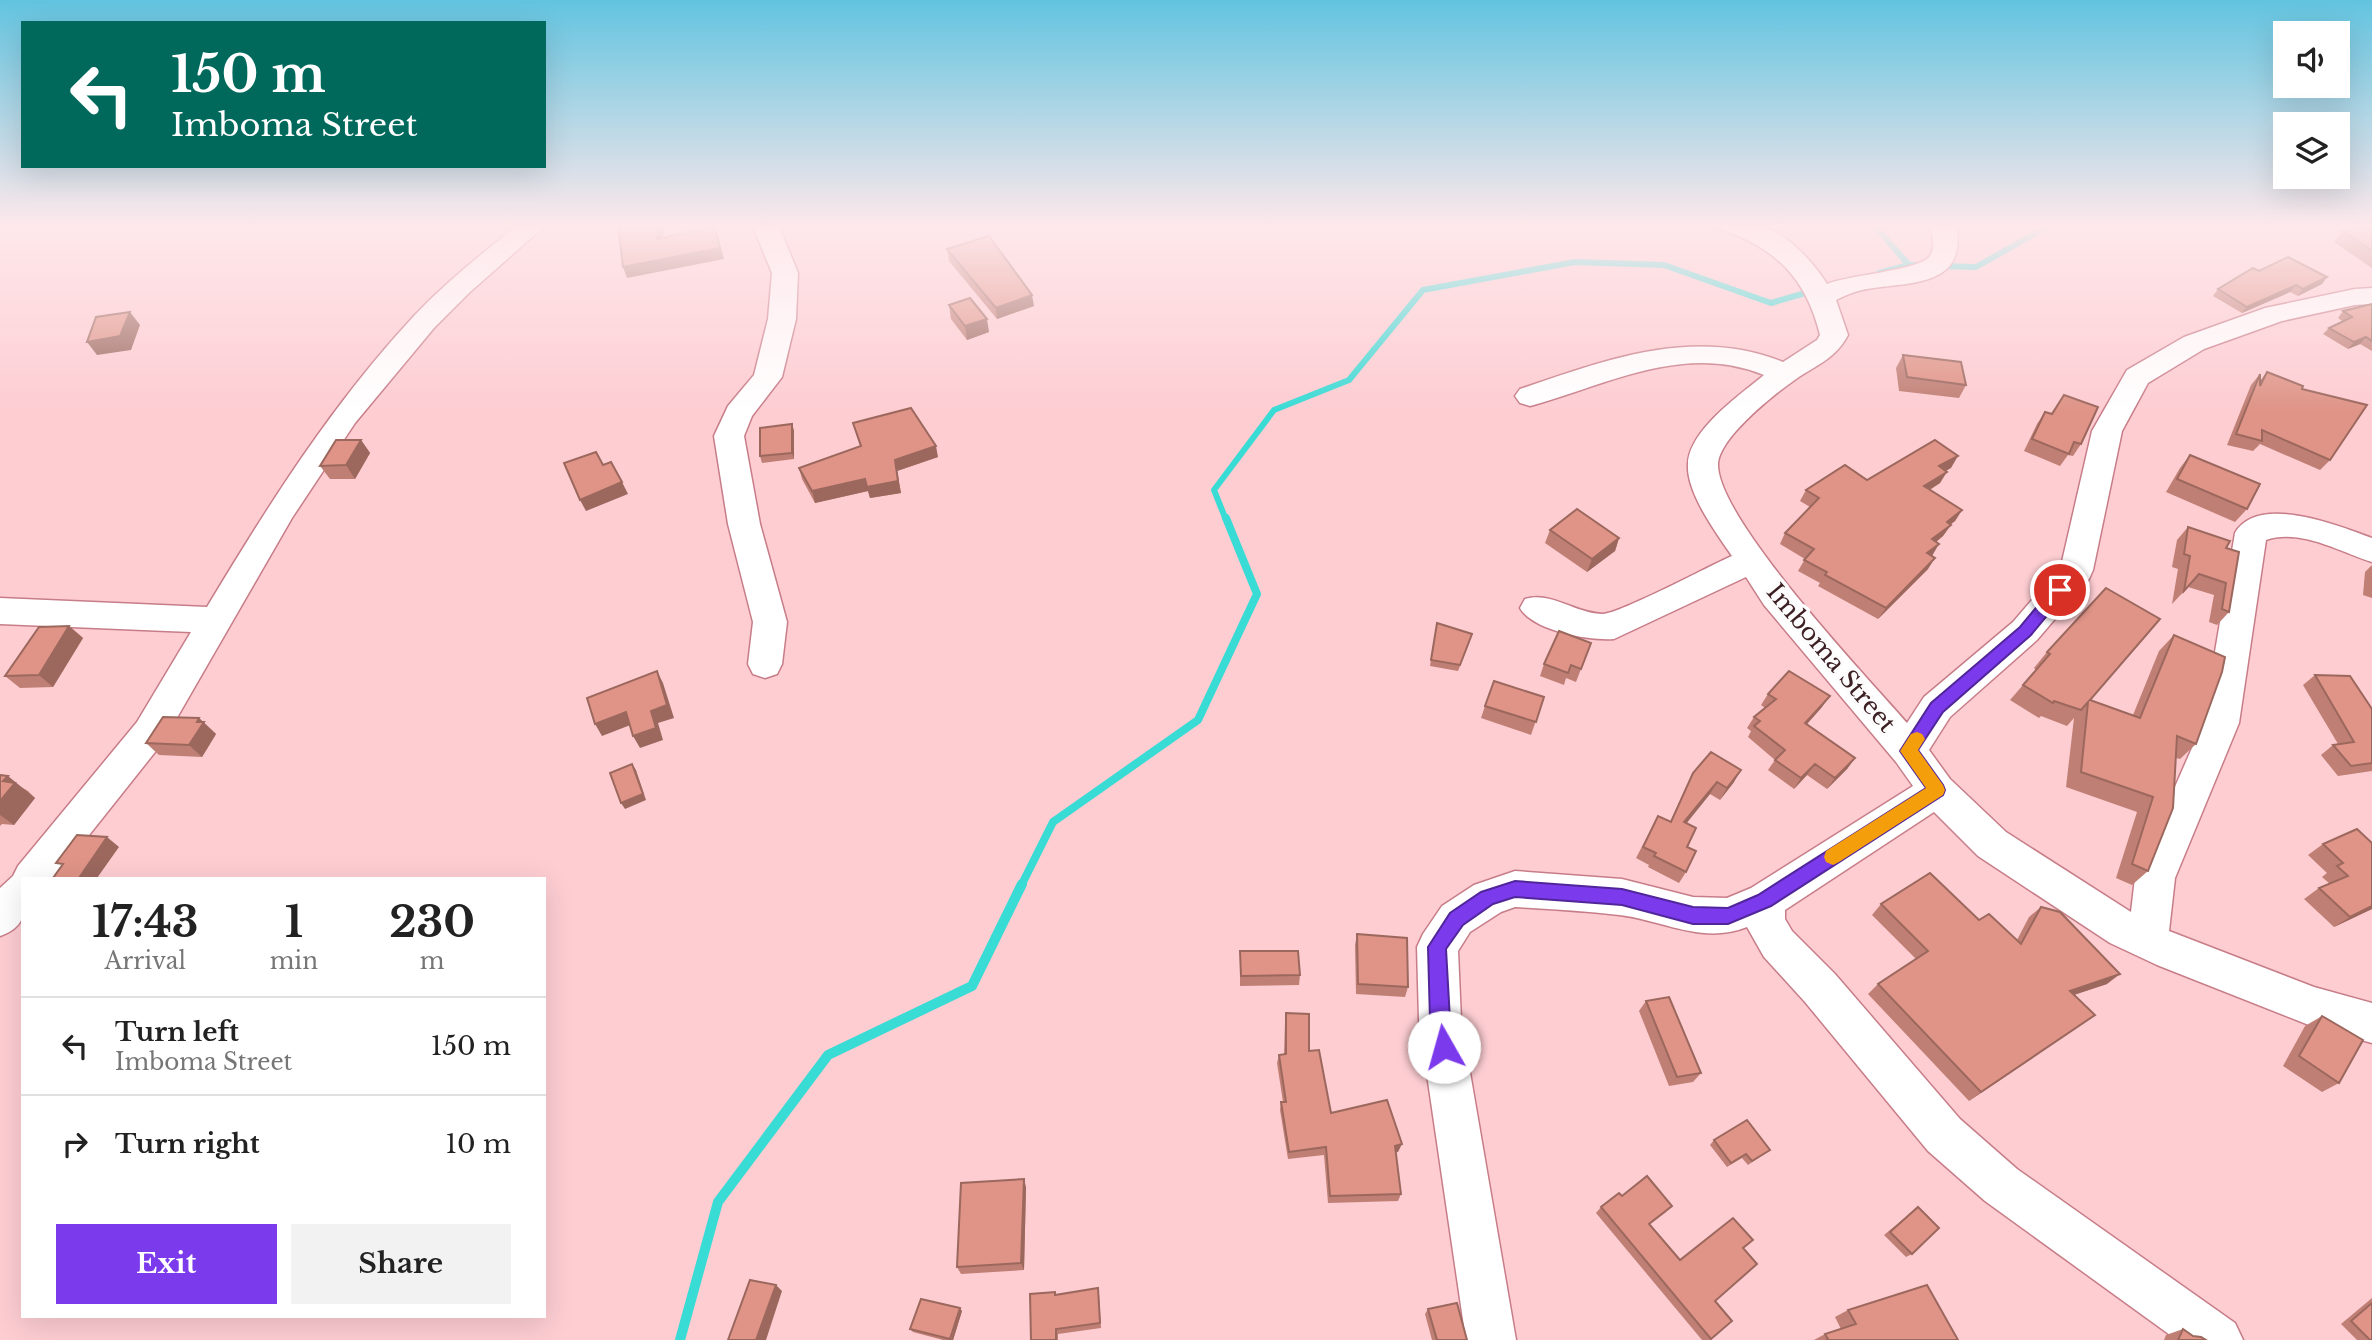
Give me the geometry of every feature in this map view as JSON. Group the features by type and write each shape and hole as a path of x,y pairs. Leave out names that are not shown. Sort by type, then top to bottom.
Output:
{"street":[{"path":"33,877 150,732 281,510 345,416 424,322 459,287"},
{"path":"765,664 770,622 744,524 729,436 738,413 768,377 782,319 784,287"},
{"path":"1815,288 1828,287"},
{"name":"Imboma Street","path":"1815,288 1834,335 1828,346 1785,373 1726,423 1710,444 1703,463 1708,486 1724,519 1776,596 1909,751 1937,790 1992,844 2124,930 2147,941 2314,1007 2372,1023"},
{"path":"1909,751 1937,707 2025,631 2077,570 2108,431 2137,377 2194,343 2275,314 2355,297 2372,296"},
{"path":"1530,396 1625,363 1686,352 1737,356 1785,373"},
{"path":"2147,941 2155,878 2221,723 2251,533 2261,527 2276,524 2314,531 2372,550"},
{"path":"1537,608 1575,624 1595,629 1614,626 1752,561"},
{"path":"0,611 216,620"},
{"path":"1491,1340 1440,1020 1437,947 1456,919 1488,898 1515,889 1622,897 1693,915 1728,916 1765,901 1937,790"},
{"path":"0,918 21,892"},
{"path":"1765,901 1765,923 1778,944 1820,988 1944,1135 2001,1185 2218,1340"}],"building":[{"path":"978,287 1026,287 1032,295 996,308"},
{"path":"2222,287 2293,287 2247,307 2218,289"},
{"path":"970,298 987,319 965,326 949,305"},
{"path":"2372,304 2372,341 2366,337 2354,342 2329,328 2352,317 2343,311"},
{"path":"130,312 120,336 87,342 96,317"},
{"path":"1903,355 1961,362 1966,385 1907,377"},
{"path":"2267,372 2303,386 2302,389 2367,405 2330,460 2262,430 2262,441 2236,434 2260,374 2260,386"},
{"path":"2064,395 2098,407 2081,444 2074,442 2069,454 2032,439 2045,412 2052,414"},
{"path":"911,408 936,446 895,460 898,481 867,487 865,479 812,491 799,468 861,446 853,423"},
{"path":"792,424 792,453 760,456 760,428"},
{"path":"336,440 361,440 346,465 320,466"},
{"path":"1935,440 1958,456 1939,466 1947,472 1924,486 1962,510 1947,522 1951,525 1932,539 1939,544 1927,553 1935,558 1886,608 1825,575 1827,572 1804,560 1814,549 1785,533 1819,498 1806,490 1845,465 1867,480"},
{"path":"596,452 603,465 611,462 622,482 580,500 564,463"},
{"path":"2190,455 2260,484 2247,509 2177,479"},
{"path":"1577,509 1619,538 1592,559 1550,530"},
{"path":"2188,527 2230,541 2226,548 2239,552 2229,612 2222,609 2226,583 2199,574 2184,591 2190,556 2184,554"},
{"path":"2106,588 2160,619 2090,700 2140,718 2174,635 2225,657 2196,744 2177,736 2173,808 2148,871 2132,864 2153,797 2081,772 2088,702 2081,710 2054,701 2053,703 2023,685 2050,654 2047,652"},
{"path":"1437,623 1472,634 1460,665 1431,660"},
{"path":"69,626 39,675 5,676 39,627"},
{"path":"1559,631 1591,643 1581,669 1571,665 1568,673 1544,664"},
{"path":"657,671 667,705 651,711 656,728 633,736 626,712 595,724 587,698"},
{"path":"1789,671 1830,696 1805,723 1855,758 1835,778 1815,764 1801,778 1775,760 1785,750 1754,726 1760,721 1754,717 1776,699 1768,694"},
{"path":"2315,675 2350,676 2372,709 2372,763 2351,766 2333,745 2354,742"},
{"path":"1494,681 1544,697 1536,722 1485,706"},
{"path":"163,717 199,718 197,722 204,722 189,745 146,743"},
{"path":"1711,752 1741,770 1727,788 1717,782 1684,822 1696,828 1687,847 1696,851 1686,872 1654,856 1656,853 1643,847 1658,816 1671,822 1693,773"},
{"path":"632,764 643,794 621,803 610,773"},
{"path":"0,775 8,776 3,781 15,783 0,801"},
{"path":"2357,829 2372,843 2372,906 2350,917 2319,888 2348,876 2337,866 2343,863 2323,844"},
{"path":"77,835 107,837 80,877 54,877 63,864 56,863"},
{"path":"1930,873 1979,920 1989,914 2021,944 2041,907 2060,912 2120,974 2070,991 2095,1015 1981,1092 1878,984 1928,951 1881,904"},
{"path":"1357,934 1407,938 1408,987 1358,984"},
{"path":"1240,951 1298,951 1300,975 1241,976"},
{"path":"1669,997 1701,1073 1677,1077 1646,1001"},
{"path":"1286,1013 1309,1014 1309,1051 1319,1050 1331,1113 1387,1100 1402,1144 1395,1146 1401,1194 1330,1196 1326,1147 1289,1152 1281,1102 1286,1102 1279,1055 1286,1054"},
{"path":"2322,1016 2363,1040 2339,1083 2299,1056"},
{"path":"1747,1120 1770,1150 1752,1161 1746,1154 1731,1163 1714,1140"},
{"path":"1647,1176 1672,1206 1649,1224 1680,1260 1733,1218 1753,1240 1743,1248 1757,1264 1715,1301 1732,1321 1711,1339 1601,1207 1619,1193 1622,1196"},
{"path":"1024,1179 1021,1263 957,1267 961,1183"},
{"path":"1918,1207 1939,1228 1912,1254 1890,1232"},
{"path":"750,1280 776,1285 756,1340 728,1340"},
{"path":"1927,1285 1958,1340 1826,1340 1828,1339 1825,1334 1856,1324 1848,1310"},
{"path":"1098,1288 1100,1323 1056,1329 1056,1340 1031,1340 1030,1294 1055,1292 1055,1295"},
{"path":"921,1299 960,1308 950,1339 910,1329"},
{"path":"1457,1303 1467,1340 1437,1340 1428,1309"},
{"path":"2372,1303 2372,1340 2370,1340 2351,1321"},
{"path":"2183,1329 2193,1336 2206,1340 2178,1340"}],"waterway":[{"path":"1226,520 1214,490 1274,410 1349,380 1423,290 1442,287"},
{"path":"1725,287 1771,303 1812,291"},
{"path":"1022,884 1053,822 1198,720 1257,594 1226,518"},
{"path":"680,1340 718,1202 828,1055 972,986 1022,884"}],"slow traffic":[{"path":"1833,857 1937,790 1909,751 1917,739"}],"route":[{"path":"1444,1047 1440,1020 1437,947 1456,919 1488,898 1515,889 1622,897 1693,915 1728,916 1765,901 1937,790 1909,751 1937,707 2025,631 2060,590"}]}
